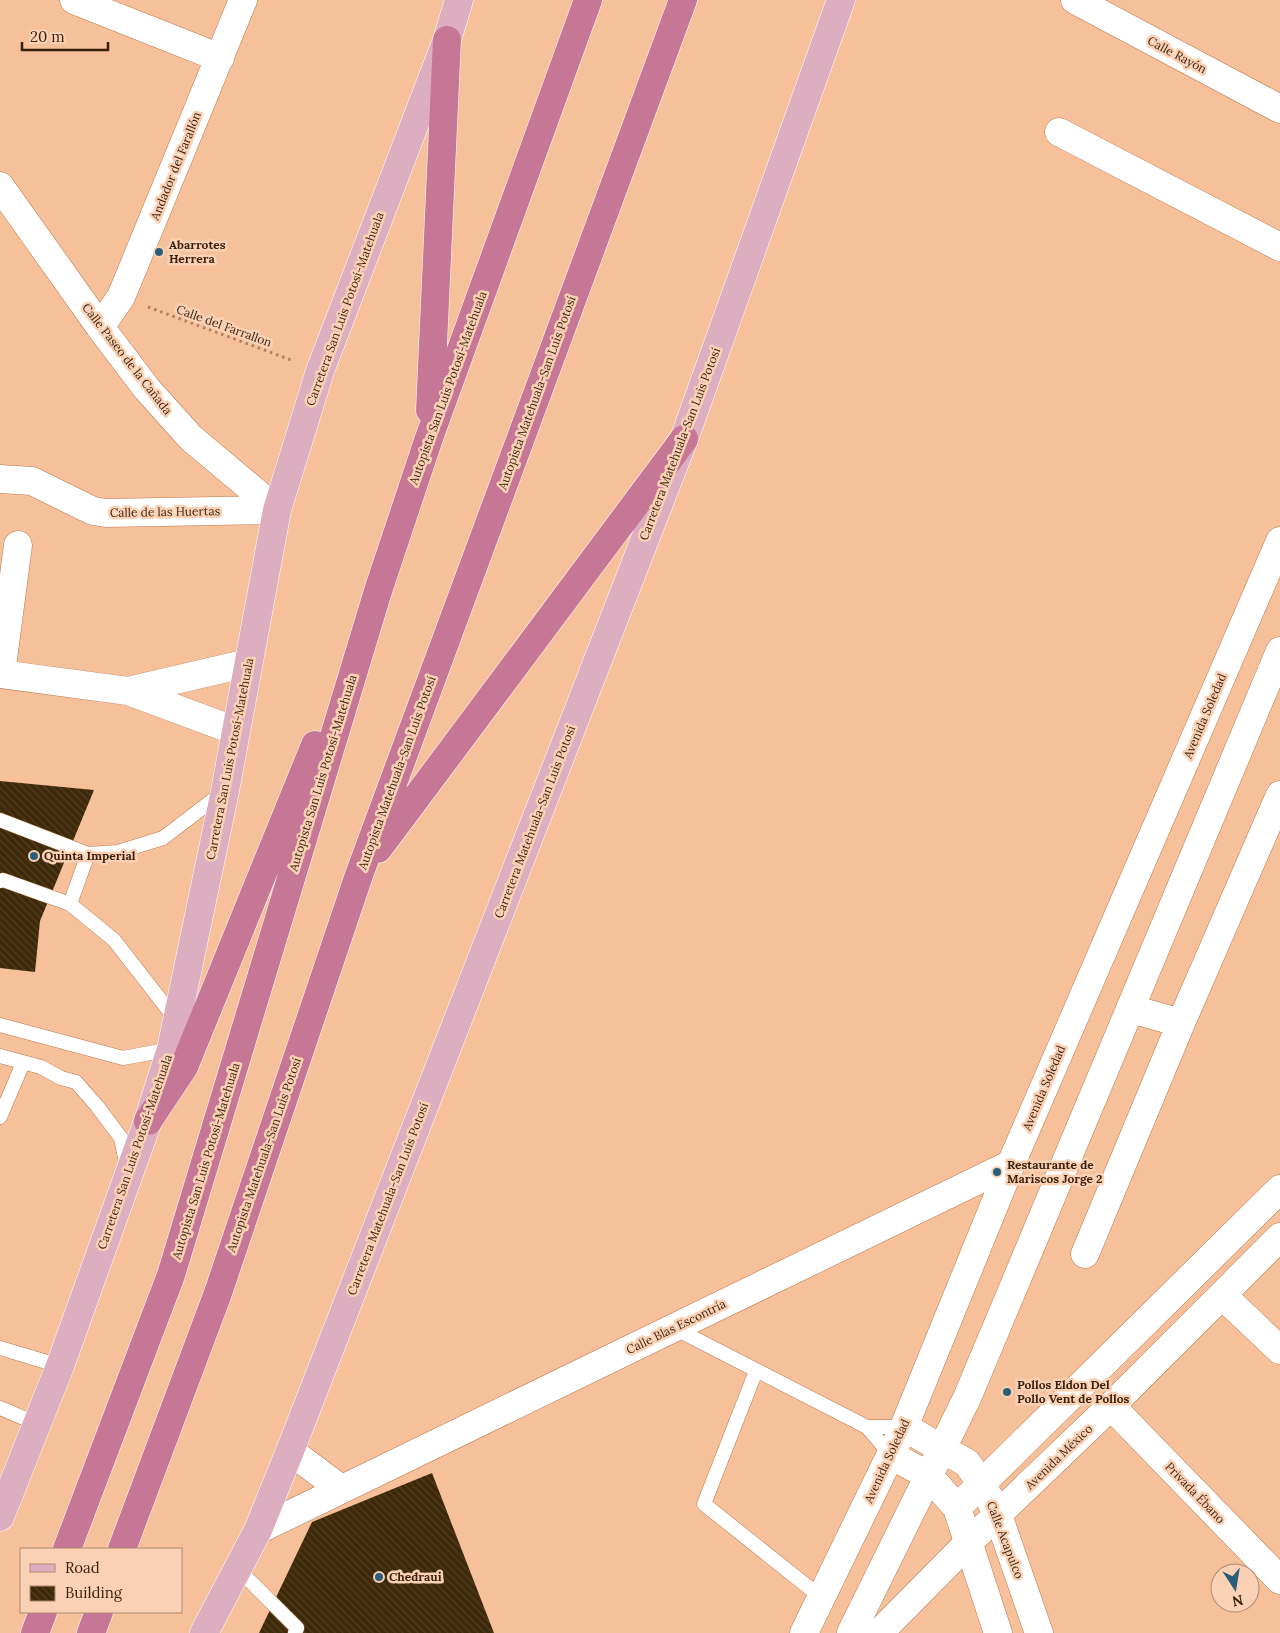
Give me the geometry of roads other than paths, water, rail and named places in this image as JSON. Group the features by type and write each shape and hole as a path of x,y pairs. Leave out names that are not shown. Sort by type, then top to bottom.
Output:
{"highway":[{"name":"Autopista San Luis Potosí-Matehuala","path":"67,1548 171,1275 378,591 429,438 588,0"},
{"name":"Autopista Matehuala-San Luis Potosí","path":"122,1548 218,1293 359,875 683,0"},
{"path":"429,438 447,40"},
{"path":"359,875 684,439"},
{"path":"148,1121 184,1067 378,591"},
{"path":"35,1633 43,1613"},
{"path":"90,1633 98,1613"}],"main road":[{"name":"Carretera San Luis Potosí-Matehuala","path":"3,1505 38,1424 60,1366 148,1121 170,1049 225,790 278,510 320,371 447,40 460,0"},
{"name":"Carretera Matehuala-San Luis Potosí","path":"204,1633 258,1530 290,1451 684,439 841,0"}],"street":[{"path":"74,0 220,58"},
{"name":"Andador del Farallón","path":"100,327 122,297 244,0"},
{"name":"Calle Rayón","path":"1075,0 1280,109"},
{"path":"1059,132 1280,247"},
{"name":"Calle Paseo de la Cañada","path":"0,186 100,327 147,389 191,438 278,510"},
{"name":"Calle de las Huertas","path":"0,479 32,481 93,510 106,513 278,510"},
{"name":"Avenida Soledad","path":"804,1633 904,1428 1011,1164 1274,570 1280,541"},
{"path":"18,545 0,674 128,691 236,731"},
{"path":"852,1633 967,1398 1280,651"},
{"path":"128,691 248,663"},
{"path":"1085,1254 1181,1023 1280,795"},
{"path":"1131,1009 1181,1023"},
{"name":"Calle Blas Escontría","path":"258,1530 1011,1164"},
{"path":"957,1508 1280,1188"},
{"name":"Avenida México","path":"879,1633 969,1542 1111,1406 1280,1238"},
{"path":"1222,1295 1280,1350"},
{"name":"Privada Ébano","path":"1111,1406 1280,1580"},
{"name":"Calle Acapulco","path":"904,1428 967,1463 982,1484 998,1515 1039,1633"},
{"path":"290,1451 341,1489"},
{"path":"891,1455 929,1476 957,1508 998,1633"}],"lane":[{"path":"0,820 88,854 118,852 163,838 225,790"},
{"path":"70,904 88,854"},
{"path":"0,881 3,880 70,904 114,940 177,1021"},
{"path":"0,1025 123,1058 170,1049"},
{"path":"0,1056 41,1068 61,1078 76,1082 121,1138 129,1174"},
{"path":"0,1117 23,1063"},
{"path":"674,1328 867,1427 891,1455"},
{"path":"0,1348 60,1366"},
{"path":"756,1371 704,1504 822,1598"},
{"path":"0,1408 38,1424"},
{"path":"867,1427 904,1428"},
{"path":"238,1569 300,1631"}],"place":[{"name":"Abarrotes Herrera","path":"159,252"},
{"name":"Quinta Imperial","path":"34,856"},
{"name":"Restaurante de Mariscos Jorge 2","path":"997,1172"},
{"name":"Pollos Eldon Del Pollo Vent de Pollos","path":"1007,1392"},
{"name":"Chedraui","path":"379,1577"}]}
